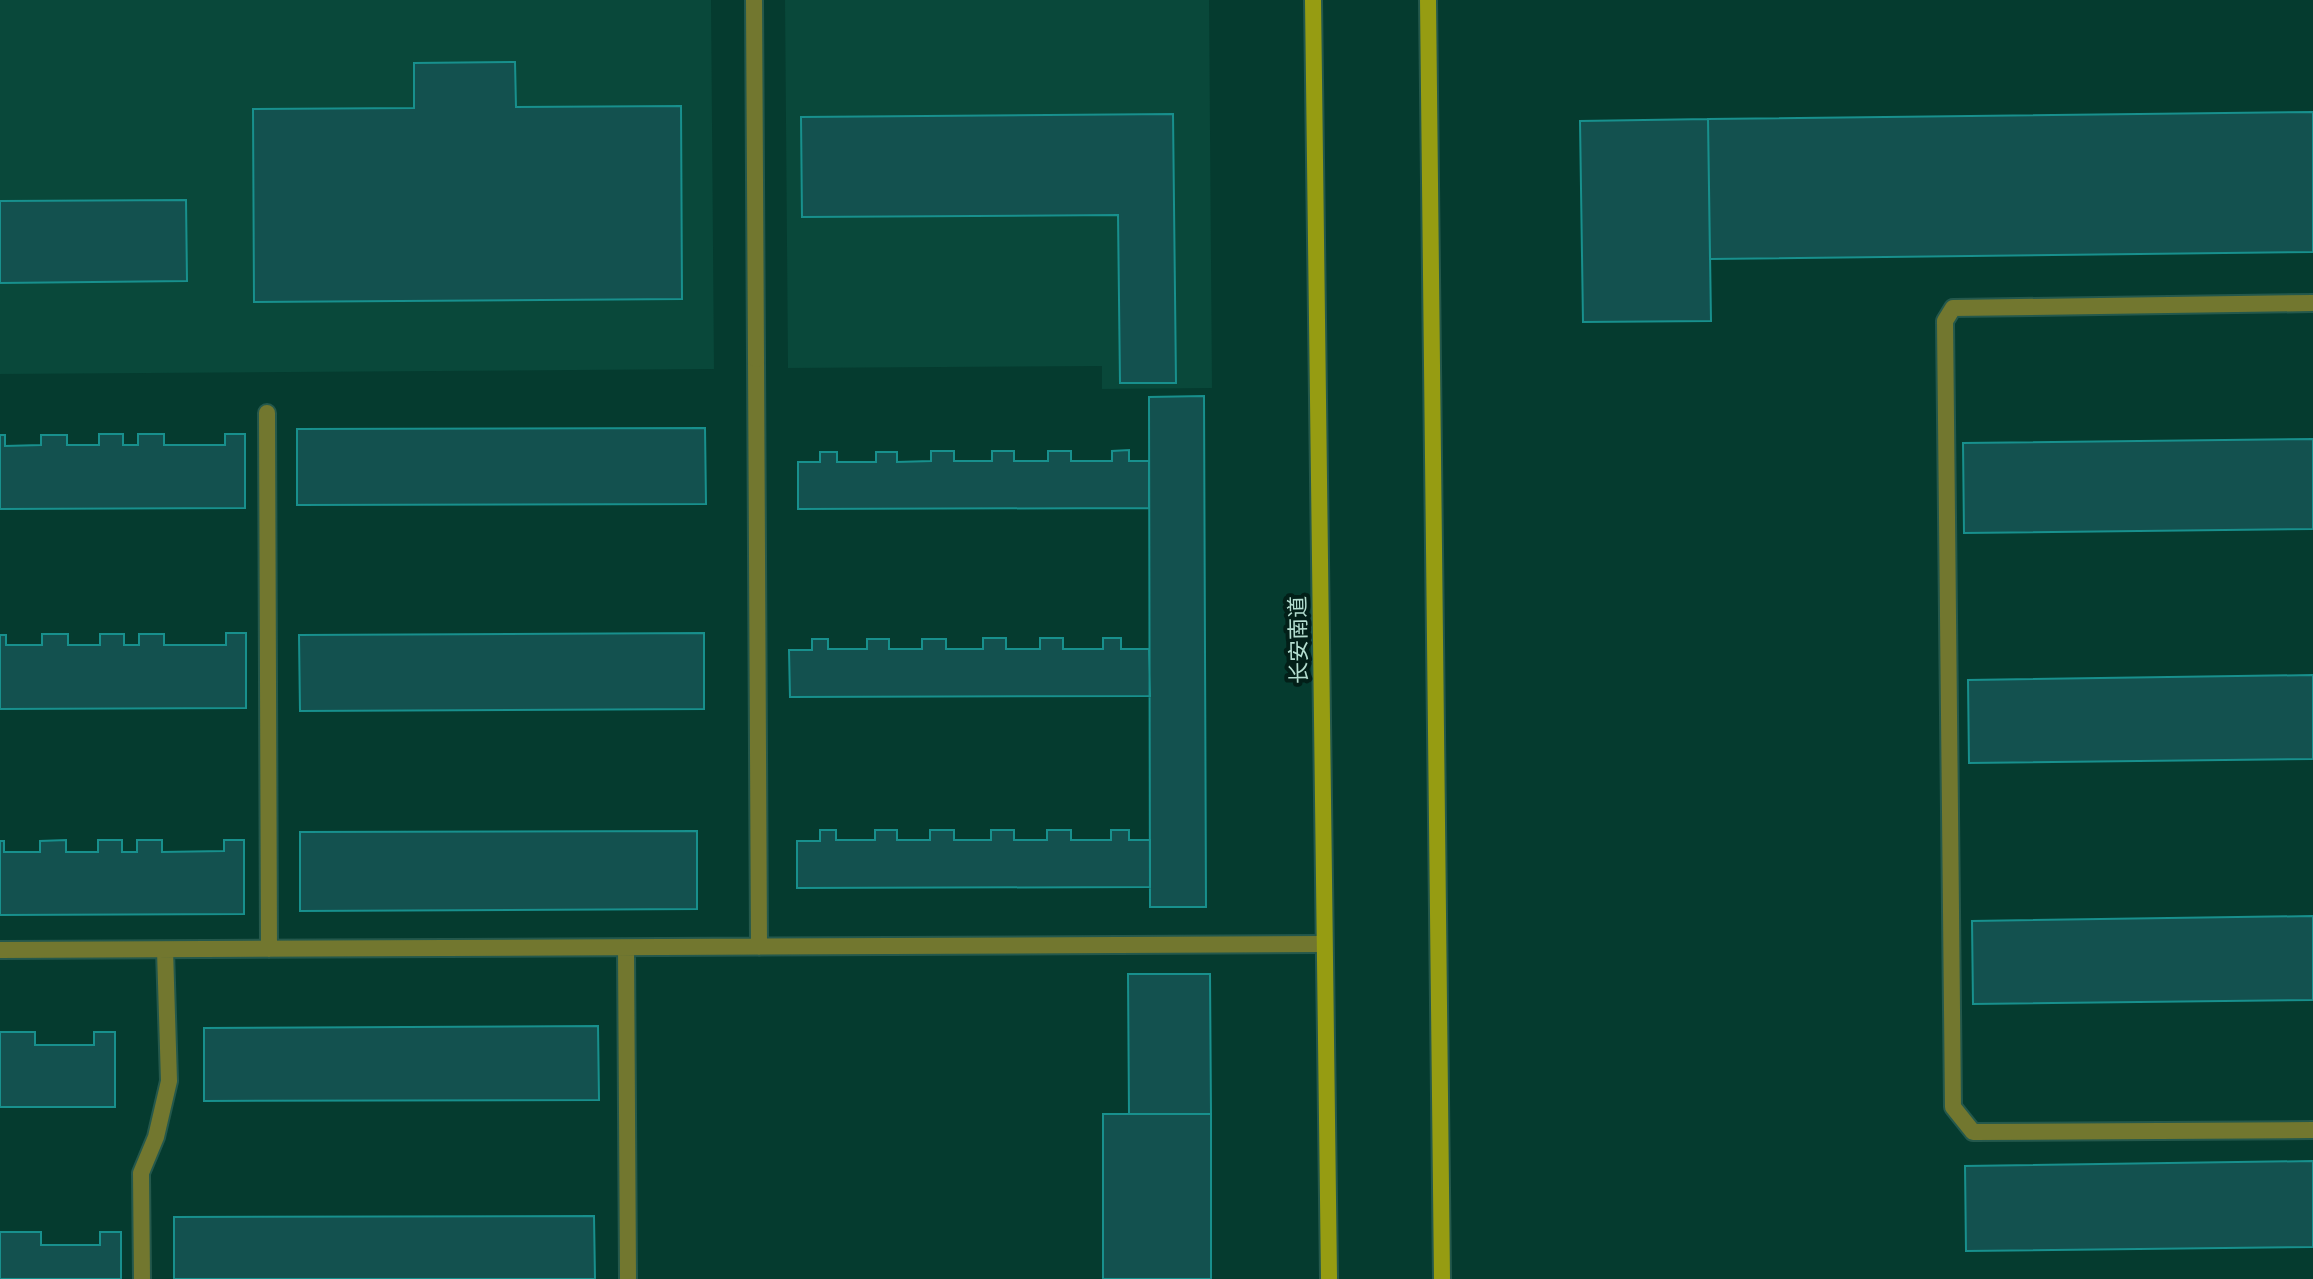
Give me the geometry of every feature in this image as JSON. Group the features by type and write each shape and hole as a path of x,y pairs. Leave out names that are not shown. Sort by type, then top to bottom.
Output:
{"main road":[{"name":"长安南道","path":"1313,0 1329,1279"},
{"path":"1428,0 1442,1279"}],"street":[{"path":"754,0 759,947"},
{"path":"2313,303 1953,308 1945,321 1953,1107 1973,1132 2313,1130"},
{"path":"267,413 269,949"},
{"path":"0,950 1324,944"},
{"path":"626,948 628,1279"},
{"path":"142,1279 141,1173 156,1137 169,1081 165,950"}],"shaded area":[{"path":"0,0 711,0 714,369 0,374"},
{"path":"785,0 1209,0 1212,388 1102,389 1102,366 788,368"}],"building":[{"path":"515,62 516,107 681,106 682,299 254,302 253,109 414,108 414,63"},
{"path":"2313,112 2313,252 1710,259 1708,119"},
{"path":"1173,114 1176,383 1120,383 1118,215 802,217 801,117"},
{"path":"1708,119 1711,321 1583,322 1580,121"},
{"path":"186,200 187,281 0,283 0,201"},
{"path":"1204,396 1206,907 1150,907 1149,397"},
{"path":"705,428 706,504 297,505 297,429"},
{"path":"99,434 123,434 123,445 138,445 138,434 164,434 164,445 225,445 225,434 245,434 245,508 0,509 0,435 5,435 5,446 41,445 41,435 67,435 67,445 99,445"},
{"path":"2313,439 2313,529 1964,533 1963,443"},
{"path":"1129,450 1129,461 1149,461 1149,508 798,509 798,462 820,462 820,452 837,452 837,462 876,462 876,452 897,452 897,462 931,461 931,451 954,451 954,461 992,461 992,451 1014,451 1014,461 1048,461 1048,451 1071,451 1071,461 1112,461 1112,451"},
{"path":"226,633 246,633 246,708 0,709 0,635 6,635 6,645 42,645 42,634 68,634 68,645 100,645 100,634 124,634 124,645 139,645 139,634 164,634 164,645 226,645"},
{"path":"704,633 704,709 300,711 299,635"},
{"path":"983,638 1006,638 1006,649 1040,649 1040,638 1063,638 1063,649 1103,649 1103,638 1121,638 1121,649 1149,649 1150,696 790,697 789,650 812,650 812,639 828,639 828,649 867,649 867,639 889,639 889,649 922,649 922,639 946,639 946,649 983,649"},
{"path":"2313,675 2313,759 1969,763 1968,680"},
{"path":"820,830 836,830 836,840 875,840 875,830 897,830 897,840 930,840 930,830 954,830 954,840 991,840 991,830 1014,830 1014,840 1047,840 1047,830 1071,830 1071,840 1111,840 1111,830 1129,830 1129,840 1150,840 1150,887 797,888 797,841 820,841"},
{"path":"697,831 697,909 300,911 300,832"},
{"path":"66,840 66,852 98,852 98,840 122,840 122,852 137,852 137,840 162,840 162,852 224,851 224,840 244,840 244,914 0,915 0,841 4,841 4,852 40,852 40,841"},
{"path":"2313,916 2313,1000 1973,1004 1972,921"},
{"path":"1128,974 1210,974 1211,1114 1129,1114"},
{"path":"598,1026 599,1100 204,1101 204,1028"},
{"path":"0,1032 35,1032 35,1045 94,1045 94,1032 115,1032 115,1107 0,1107"},
{"path":"1103,1114 1211,1114 1211,1279 1103,1279"},
{"path":"2313,1161 2313,1247 1966,1251 1965,1166"},
{"path":"594,1216 595,1279 174,1279 174,1217"},
{"path":"0,1232 41,1232 41,1245 100,1245 100,1232 121,1232 121,1279 0,1279"}]}
